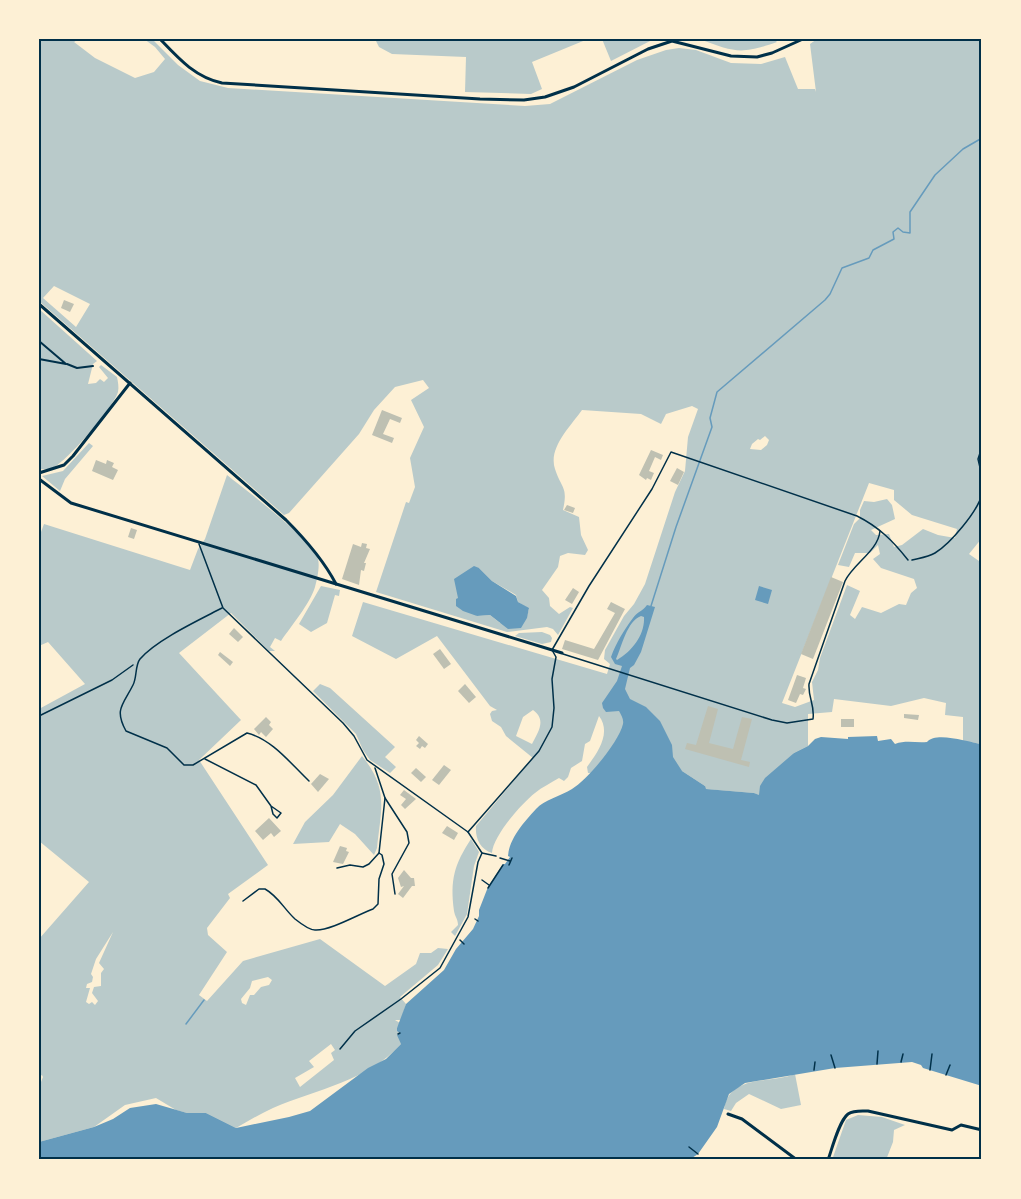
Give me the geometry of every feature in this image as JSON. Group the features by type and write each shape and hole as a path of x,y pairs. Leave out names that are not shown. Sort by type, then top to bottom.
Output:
{"street":[{"path":"160,39 192,70 222,83 524,100 545,97 574,87 648,48 672,41 731,56 757,57 803,39"},
{"path":"39,304 286,520 308,542 329,570 336,584"},
{"path":"39,341 66,364"},
{"path":"39,359 77,368 93,366"},
{"path":"39,474 64,465 74,456 130,383"},
{"path":"39,479 71,503 562,653"},
{"path":"828,1160 843,1120 855,1111 867,1111 952,1130 961,1125 982,1130"},
{"path":"728,1114 742,1119 797,1160"}],"lane":[{"path":"468,832 539,751 548,736 552,727 554,708 552,679 556,657 552,650 589,586 652,489 671,452 849,512 890,537 908,560"},
{"path":"562,653 772,720 787,723 813,719 814,709 808,693 809,684 845,582 852,569 875,546 880,530"},
{"path":"197,540 223,608 287,672 343,723 354,736 367,760 468,832 482,853 496,856"},
{"path":"223,608 160,643 138,661 133,686 123,700 120,709 120,718 126,732 168,748 184,765 193,765 205,759 247,733 256,735 272,746 309,781"},
{"path":"205,759 256,785 271,806"},
{"path":"375,767 385,798 407,832 409,843 392,874 395,894"},
{"path":"337,867 350,865 363,867 379,853 385,798"},
{"path":"243,901 260,889 265,889 304,926 314,930 330,926 373,909 378,904 379,879 384,864 382,855 379,853"},
{"path":"340,1048 355,1031 440,968 468,916 478,862 482,853"}],"path":[{"path":"982,447 978,459 982,476"},
{"path":"908,560 927,557 943,547 976,508 982,494"},
{"path":"39,716 123,674 138,661"},
{"path":"496,856 510,861"},
{"path":"509,865 512,858"},
{"path":"482,880 489,886 503,865"},
{"path":"459,940 464,944"},
{"path":"877,1064 878,1051"},
{"path":"902,1062 903,1054"},
{"path":"930,1070 932,1054"},
{"path":"831,1055 835,1068"},
{"path":"814,1071 815,1062"},
{"path":"946,1075 950,1065"},
{"path":"688,1147 698,1154"}],"shaded area":[{"path":"39,39 79,39 74,42 95,58 135,78 154,72 165,59 144,39 152,39 178,65 200,81 228,88 525,106 550,104 637,60 679,48 696,50 731,63 761,64 785,57 798,89 815,89 816,92 810,44 817,39 982,39 982,538 969,554 979,561 982,558 982,744 963,741 963,717 945,715 946,703 924,698 891,706 834,699 832,712 808,714 808,746 794,753 760,796 754,793 705,789 705,786 682,771 588,773 587,767 599,749 604,736 603,722 599,716 590,741 585,744 582,761 571,768 564,781 559,778 529,798 502,829 492,853 484,849 479,842 476,826 533,758 492,721 490,714 497,710 490,706 437,636 396,659 352,636 363,602 607,674 610,664 604,659 605,650 645,584 675,492 685,471 688,437 698,409 692,406 666,414 661,424 641,414 582,410 561,438 554,461 565,492 563,510 579,517 581,535 588,550 585,555 568,553 560,556 558,567 542,590 549,598 550,606 559,614 570,607 573,608 558,635 553,629 547,627 507,632 376,592 406,502 409,503 415,487 410,458 424,427 411,400 429,388 423,380 395,387 374,410 359,434 289,513 284,515 39,301","holes":["54,286 90,304 76,327 43,298","765,436 769,440 761,450 750,449 752,444","869,483 894,490 894,500 912,515 957,529 955,538 923,529 902,545 894,547 889,534 876,535 871,530 895,519 892,505 887,499 874,502 864,501 860,510 860,518 854,524 838,565 849,567 855,553 870,553 878,545 880,554 873,559 881,568 914,579 917,588 911,593 906,605 899,604 881,613 862,607 855,619 850,615 860,591 847,585 812,682 814,700 795,707 782,703","479,568 492,581 516,595 518,602 529,609 526,619 500,623 490,615 477,616 458,598","533,710 540,718 540,722 539,731 532,744 516,736 523,717"]},
{"path":"375,39 588,39 532,62 542,89 531,94 465,92 466,57 392,54 379,47"},
{"path":"602,39 654,39 611,61"},
{"path":"699,39 774,39 777,42 754,49 738,50"},
{"path":"39,309 97,361 93,364 88,384 96,383 100,379 104,382 108,378 99,367 101,365 117,377 118,386 118,392 108,410 89,433 60,463 48,469 39,469"},
{"path":"89,443 93,446 65,479 60,491 42,476 63,471"},
{"path":"227,475 303,539 313,550 319,566 315,587 309,600 281,641 275,638 270,647 275,651 269,651 231,613 179,653 241,720 199,760 268,865 228,894 230,898 207,928 208,935 227,952 199,995 207,1001 243,961 320,939 385,986 416,964 420,953 431,953 438,948 448,949 438,965 400,997 406,1004 401,1020 395,1020 400,1023 397,1028 400,1032 401,1044 388,1057 358,1076 273,1108 236,1128 206,1113 187,1113 176,1110 156,1098 125,1105 94,1127 39,1142 39,1087 43,1077 42,1075 39,1077 39,939 89,882 39,841 39,709 85,684 48,642 39,646 39,532 44,524 190,570 198,549 205,539","holes":["113,932 99,963 104,969 101,973 101,986 94,987 92,993 98,1001 95,1005 92,1002 89,1004 86,1002 90,988 86,988 87,984 92,982 91,974 96,959","268,977 272,980 269,985 261,987 254,995 250,995 246,1005 241,999 250,988 252,981","331,1044 335,1050 331,1053 334,1060 300,1087 295,1078 314,1067 309,1061"]},
{"path":"321,586 340,590 339,596 335,595 327,623 311,632 299,624"},
{"path":"542,632 550,635 551,642 542,644 515,636 519,633"},
{"path":"320,684 330,688 395,747 385,757 396,767 390,773 370,760 356,734 313,691"},
{"path":"362,756 371,768 380,789 381,810 377,848 374,855 355,834 340,824 329,842 293,844 305,822 333,795"},
{"path":"471,839 479,852 474,866 467,914 455,936 451,932 458,925 454,911 453,881 457,865"},
{"path":"795,1074 801,1105 781,1109 749,1094 736,1103 731,1111 724,1109 734,1090 743,1085"},
{"path":"858,1115 882,1117 905,1125 894,1130 893,1142 886,1160 832,1160 846,1120"}],"water":[{"path":"474,566 516,596 518,602 529,608 527,618 521,628 508,629 490,615 477,616 456,606 458,598 454,579"},
{"path":"759,586 772,590 768,604 755,600"},
{"path":"647,605 655,607 641,652 630,668 625,689 630,699 646,707 660,721 672,745 673,757 682,771 706,789 759,795 760,786 765,778 794,753 821,737 848,739 848,737 877,736 878,741 891,739 895,744 927,742 937,737 945,737 982,744 982,1086 923,1068 912,1062 835,1068 745,1083 729,1094 717,1127 698,1154 689,1160 39,1160 39,1142 94,1127 130,1108 156,1104 187,1113 206,1113 236,1128 310,1111 368,1068 386,1059 401,1044 397,1028 406,1004 444,970 456,949 473,929 488,887 510,857 508,856 511,843 518,831 539,806 572,789 586,778 602,760 620,732 623,720 619,711 606,712 602,703 617,681 622,666 615,664 611,657 626,627","holes":["641,616 644,617 640,636 628,652 617,660 632,623"]}],"building":[{"path":"64,300 74,304 70,312 61,308"},
{"path":"382,410 402,418 400,423 390,419 383,434 394,438 392,443 372,435"},
{"path":"651,450 663,455 661,460 655,457 649,471 654,473 651,480 647,478 646,480 639,475"},
{"path":"96,460 106,464 107,460 114,463 112,467 118,470 113,480 92,471"},
{"path":"677,468 684,472 678,485 670,481"},
{"path":"567,505 575,508 573,513 564,510"},
{"path":"131,528 137,530 134,539 128,537"},
{"path":"362,543 367,544 366,548 370,549 364,563 366,563 364,571 361,570 359,585 342,579 353,544 361,547"},
{"path":"831,577 843,582 813,659 801,654"},
{"path":"573,588 579,592 572,604 565,600"},
{"path":"611,602 625,609 598,660 562,649 565,640 594,649 615,613 607,609"},
{"path":"234,628 243,637 238,642 229,634"},
{"path":"440,649 451,664 444,669 433,654"},
{"path":"220,652 233,662 230,666 218,655"},
{"path":"797,675 806,678 803,688 806,689 803,695 800,694 796,703 788,700"},
{"path":"465,684 476,697 469,703 458,691"},
{"path":"708,706 718,709 709,743 733,749 742,717 752,719 741,760 750,762 749,767 685,749 687,743 696,745"},
{"path":"904,714 919,715 918,720 904,718"},
{"path":"266,717 273,729 266,737 261,732 259,735 254,729"},
{"path":"841,719 854,719 854,727 841,727"},
{"path":"419,736 428,744 425,748 422,746 420,749 416,746 419,743 416,740"},
{"path":"444,765 451,770 439,785 432,780"},
{"path":"416,768 426,777 421,782 411,773"},
{"path":"320,774 329,779 318,792 311,784"},
{"path":"404,790 416,799 405,809 401,805 406,799 400,795"},
{"path":"269,818 281,831 274,837 271,833 263,840 255,831"},
{"path":"447,826 458,833 454,840 442,833"},
{"path":"340,846 347,848 346,851 349,852 343,864 333,862"},
{"path":"404,870 411,878 414,878 415,886 412,886 403,898 398,894 404,886 401,887 398,878"}],"waterway":[{"path":"651,606 676,527 712,427 710,418 717,392 825,300 842,268 869,258 873,250 894,239 893,232 898,228 910,233 910,212 935,175 963,149 982,138"},
{"path":"186,1024 204,1000"}]}
